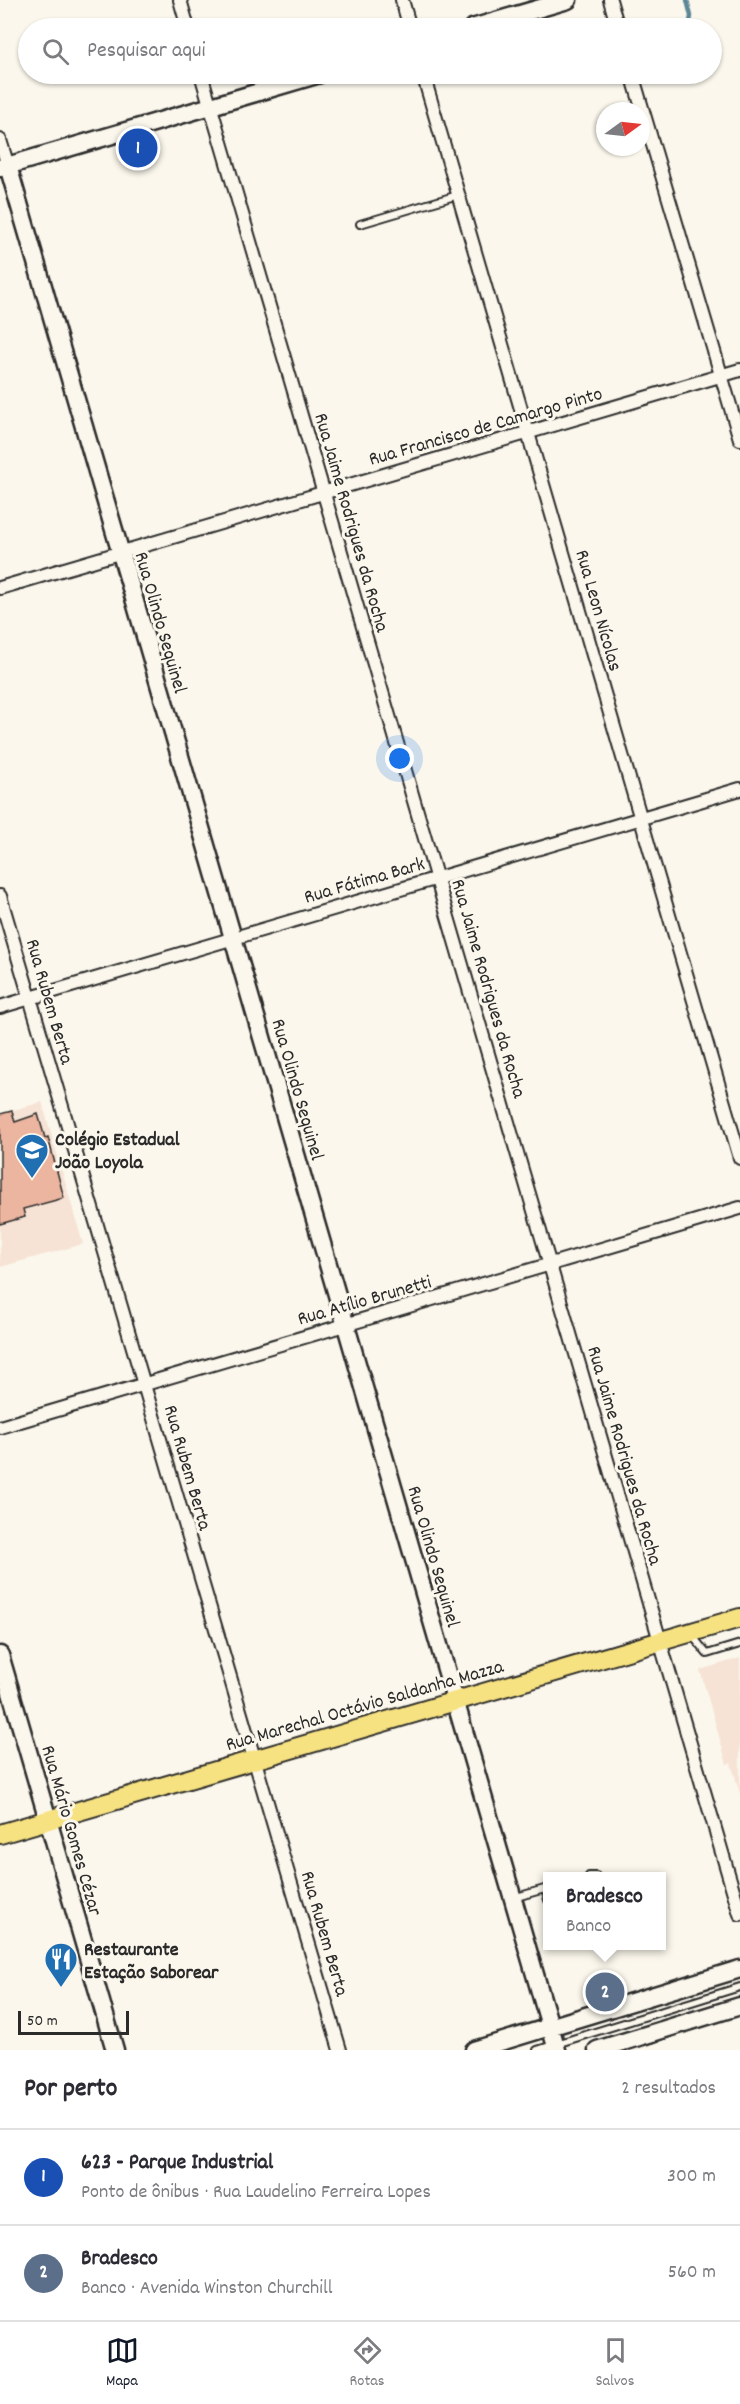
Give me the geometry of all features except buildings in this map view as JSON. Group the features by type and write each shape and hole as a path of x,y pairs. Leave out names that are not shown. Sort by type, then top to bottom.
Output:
{"main road":[{"name":"Rua Marechal Octávio Saldanha Mazza","path":"0,1834 740,1618"}],"street":[{"path":"180,0 185,18"},
{"path":"402,0 407,18"},
{"path":"506,18 568,0"},
{"path":"610,0 615,18"},
{"name":"Rua Jaime Rodrigues da Rocha","path":"204,84 740,1914"},
{"path":"4,167 286,84"},
{"name":"Rua Leon Nícolas","path":"426,84 740,1158"},
{"path":"635,84 740,439"},
{"name":"Rua Olindo Sequinel","path":"0,140 4,167 120,553 556,2047"},
{"name":"Rua Francisco de Camargo Pinto","path":"0,588 740,370"},
{"name":"Rua Fátima Bark","path":"0,1007 740,789"},
{"name":"Rua Rubem Berta","path":"0,896 340,2050"},
{"name":"Rua Atílio Brunetti","path":"0,1427 740,1208"},
{"name":"Rua Mário Gomes Cézar","path":"0,1655 115,2050"},
{"path":"474,2050 740,1969"},
{"path":"597,2050 740,2006"}],"lane":[{"path":"360,224 459,195"},
{"path":"690,1632 707,1654 739,1645 740,1655"},
{"path":"513,1898 543,1889"},
{"path":"537,2050 556,2047 740,1987"}],"shaded area":[{"name":"Colégio Estadual João Loyola","path":"42,1102 83,1244 0,1267 0,1114"},
{"path":"740,1658 740,1794 731,1763 727,1764 700,1670"}],"waterway":[{"path":"687,0 691,18"}],"place":[{"name":"623 - Parque Industrial","path":"138,148"},
{"name":"Colégio Estadual João Loyola","path":"32,1179"},
{"name":"Restaurante Estação Saborear","path":"61,1988"},
{"name":"Bradesco","path":"605,1992"}]}
